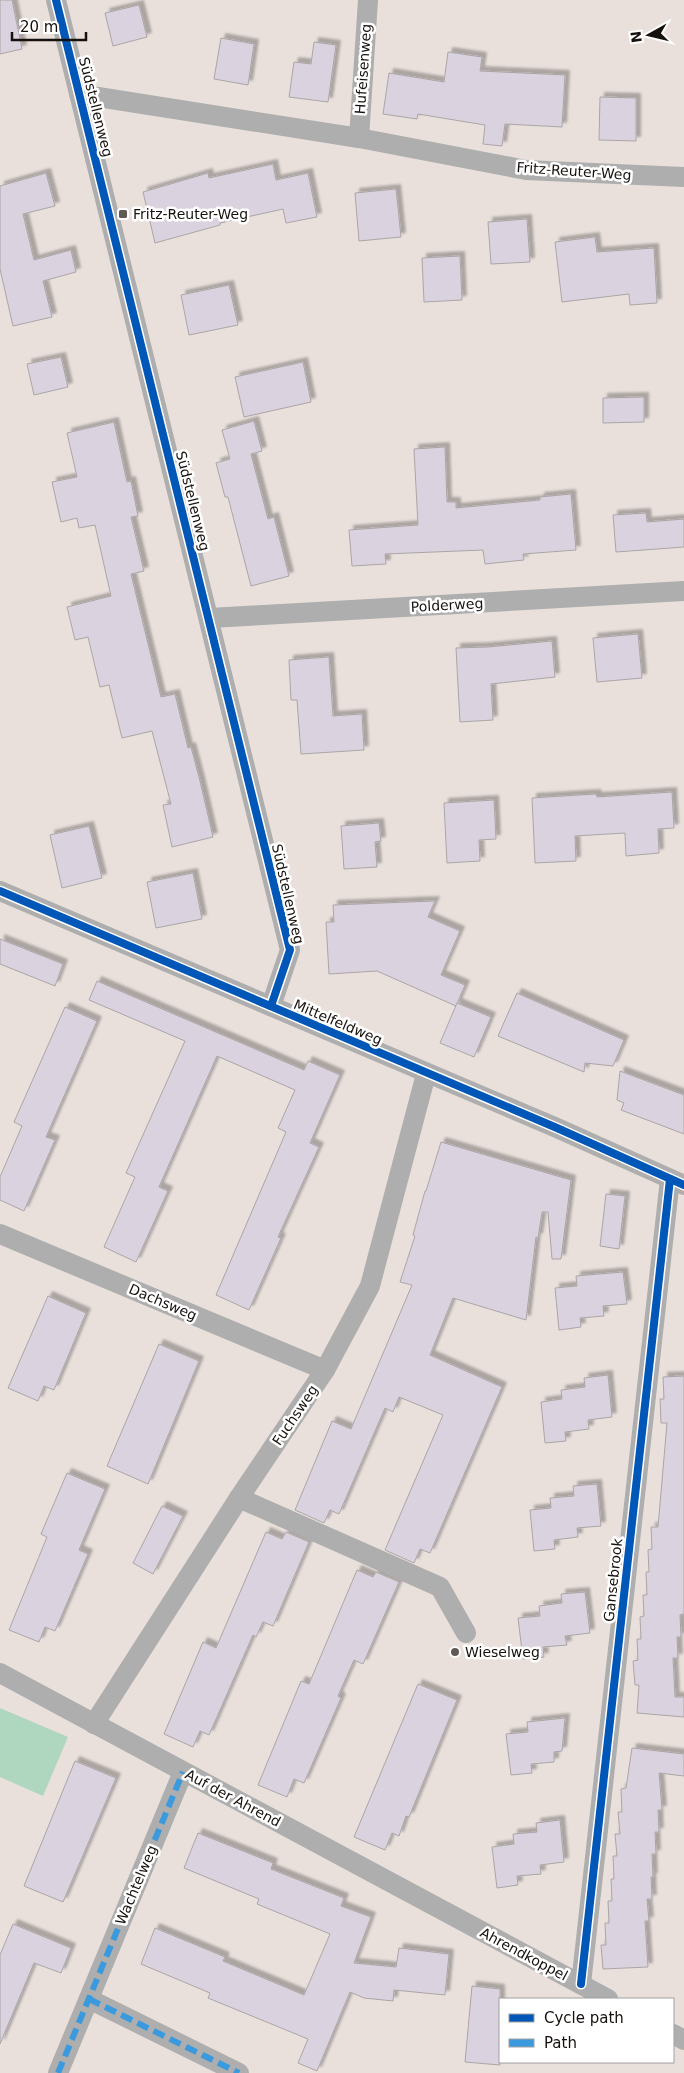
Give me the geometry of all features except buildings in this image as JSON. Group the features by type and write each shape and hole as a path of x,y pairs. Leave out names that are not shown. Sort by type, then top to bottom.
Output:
{"street":[{"name":"Südstellenweg","path":"56,0 210,618 290,950 271,1006"},
{"name":"Hufeisenweg","path":"359,138 368,0"},
{"name":"Fritz-Reuter-Weg","path":"80,94 359,138 526,170 684,178"},
{"name":"Polderweg","path":"210,618 684,591"},
{"name":"Mittelfeldweg","path":"0,891 426,1074 557,1128 677,1182"},
{"name":"Fuchsweg","path":"94,1724 239,1498 325,1370 370,1286 426,1074"},
{"name":"Gansebrook","path":"581,1984 677,1182"},
{"name":"Dachsweg","path":"0,1234 325,1370"},
{"path":"239,1498 440,1587 466,1633"},
{"name":"Auf der Ahrend","path":"0,1673 466,1923"},
{"name":"Wachtelweg","path":"58,2073 183,1772"},
{"name":"Ahrendkoppel","path":"466,1923 606,1998"},
{"path":"88,1999 239,2073"}],"green space":[{"path":"0,1708 68,1737 43,1796 0,1777"}],"marked path":[{"path":"58,2073 183,1772"},
{"path":"89,1999 239,2073"}],"cycle path":[{"path":"56,0 290,950 271,1006"},
{"path":"0,891 557,1128 684,1185"},
{"path":"581,1984 670,1179"}],"place":[{"name":"Fritz-Reuter-Weg","path":"123,214"},
{"name":"Wieselweg","path":"455,1652"}]}
